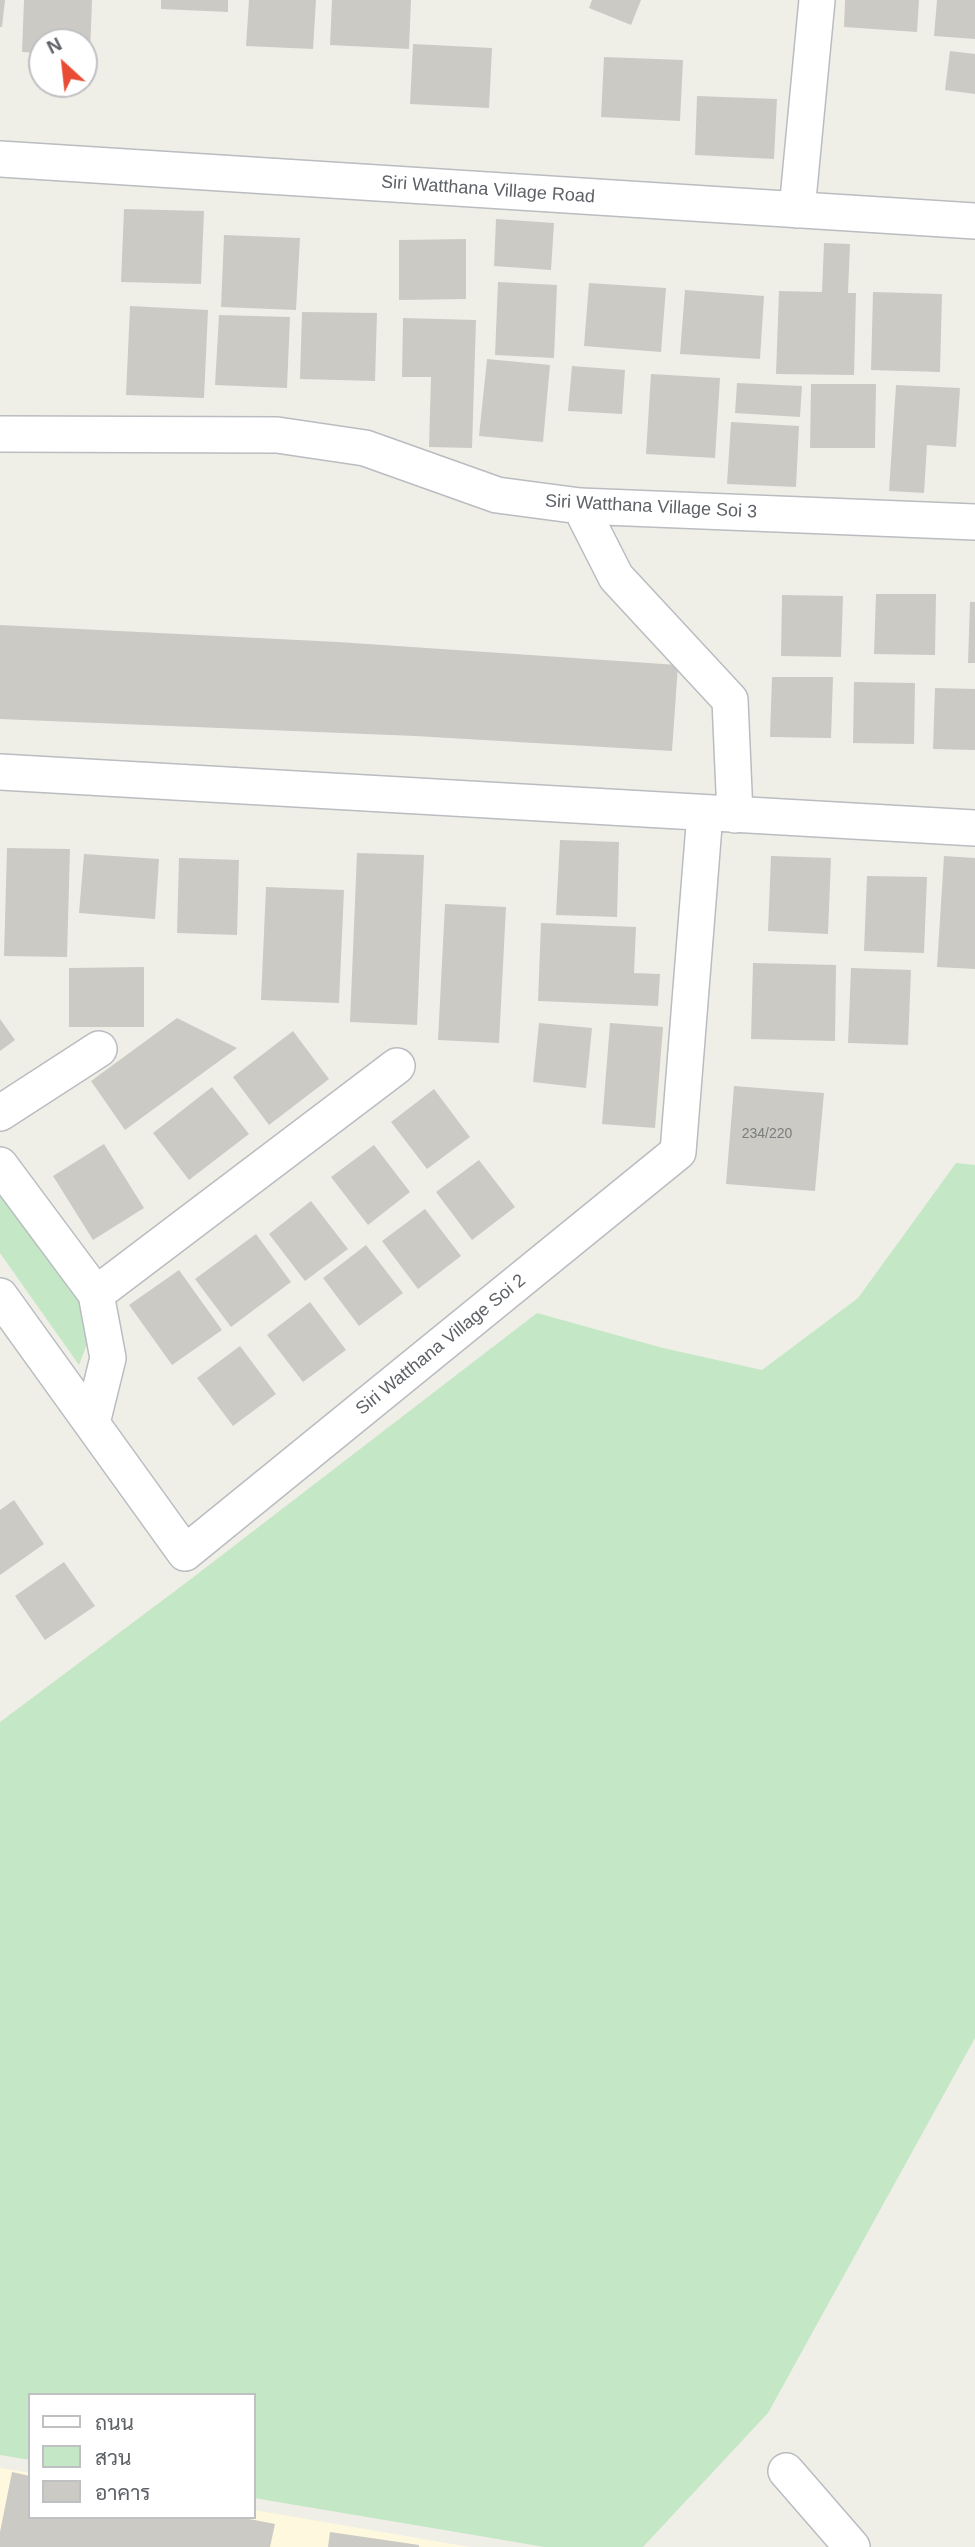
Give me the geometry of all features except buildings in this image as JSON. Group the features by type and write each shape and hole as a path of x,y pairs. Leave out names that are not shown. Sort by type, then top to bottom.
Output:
{"street":[{"path":"797,210 817,0"},
{"name":"Siri Watthana Village Road","path":"0,159 975,221"},
{"name":"Siri Watthana Village Soi 3","path":"0,434 145,437 277,435 365,448 497,495 580,506 975,522"},
{"path":"580,506 616,577 730,700 720,814"},
{"path":"0,772 975,828"},
{"name":"Siri Watthana Village Soi 2","path":"0,1296 186,1553 677,1152 720,814"},
{"path":"0,1112 99,1049"},
{"path":"96,1294 397,1066"},
{"path":"0,1166 96,1294 108,1358 92,1423"},
{"path":"786,2471 852,2547"}],"shaded area":[{"path":"0,2468 28,2473 28,2519 256,2519 256,2510 470,2547 0,2547"}],"green space":[{"path":"956,1163 975,1165 975,2038 768,2413 643,2547 545,2547 256,2498 256,2393 28,2393 28,2460 0,2455 0,1722 537,1313 663,1348 762,1370 858,1298"},
{"path":"0,1193 95,1323 79,1365 0,1253"}]}
